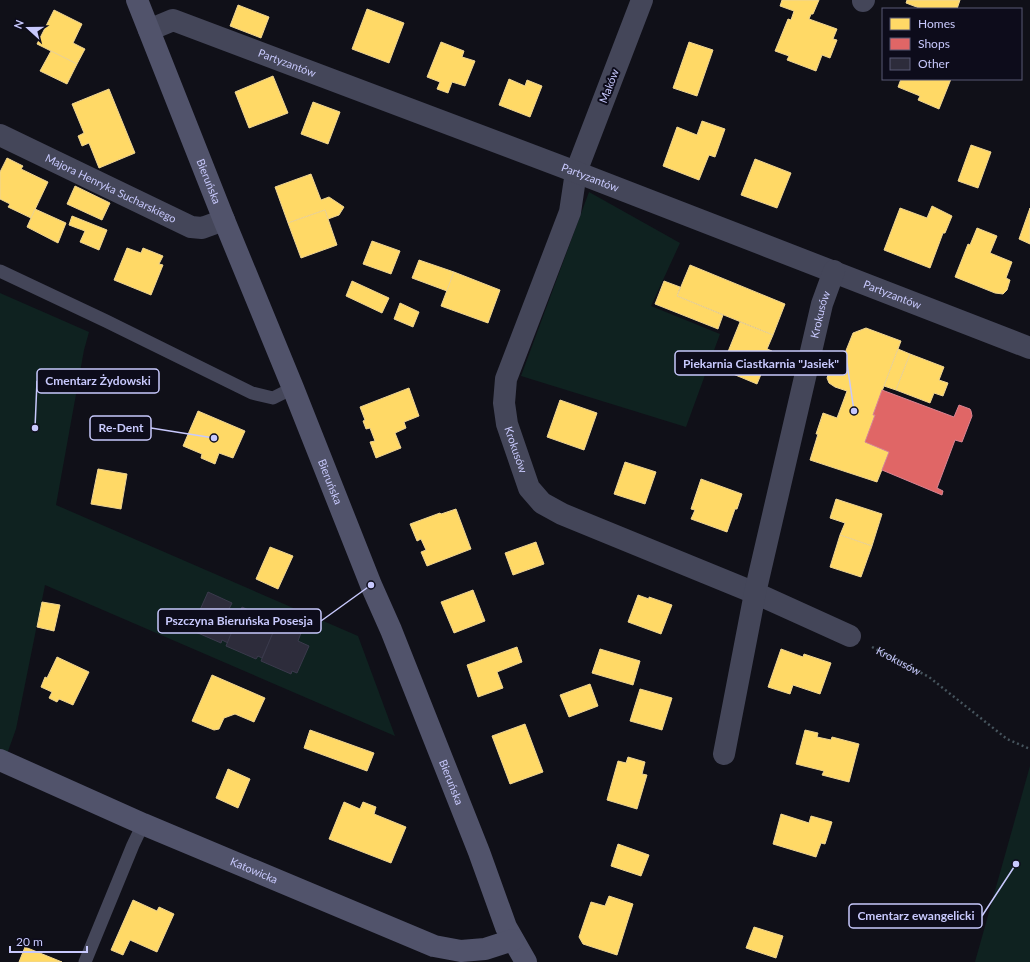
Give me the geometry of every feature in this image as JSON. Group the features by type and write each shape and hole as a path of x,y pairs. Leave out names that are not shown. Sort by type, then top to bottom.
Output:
{"street":[{"name":"Bieruńska","path":"137,0 371,585 391,630 473,838 506,927 526,962"},
{"name":"Maków","path":"576,172 642,0"},
{"name":"Partyzantów","path":"149,30 173,20 576,172 1030,348"},
{"name":"Majora Henryka Sucharskiego","path":"0,135 191,227 202,228 224,220"},
{"name":"Krokusów","path":"576,172 570,212 506,379 504,403 507,424 530,488 542,503 562,514 755,593 850,636"},
{"name":"Krokusów","path":"724,754 755,593 822,304 834,271"},
{"name":"Katowicka","path":"0,760 143,824 434,946 461,951 485,949 513,940"}],"lane":[{"path":"0,271 252,393 273,398 293,388"},
{"path":"85,962 143,824"}],"path":[{"name":"Krokusów","path":"850,636 929,677 1007,739 1030,749"}],"green space":[{"path":"589,192 680,243 651,306 720,334 686,427 521,376"},
{"path":"0,293 89,332 84,350 56,505 358,636 395,736 45,585 16,729 7,754 0,751"},
{"path":"1030,766 1030,962 975,962"}],"building: Homes":[{"path":"782,0 819,0 813,14 811,14 809,19 837,29 833,39 837,40 830,58 822,55 816,71 787,60 789,56 775,51 788,19 791,20 794,11 780,6"},
{"path":"907,0 960,0 957,8 919,8 906,3"},
{"path":"238,5 269,17 261,38 230,26"},
{"path":"367,9 404,23 389,63 352,49"},
{"path":"54,10 82,24 73,43 85,49 77,64 37,44"},
{"path":"441,42 464,51 462,57 475,61 465,86 452,82 448,93 437,89 440,82 427,77"},
{"path":"689,42 713,50 697,96 673,88"},
{"path":"51,51 77,64 67,84 40,71"},
{"path":"273,76 288,113 249,128 235,92"},
{"path":"509,79 525,86 527,80 542,86 530,117 499,105"},
{"path":"901,80 951,80 939,109 918,100 920,96 898,87"},
{"path":"109,89 135,153 99,168 89,143 82,146 78,136 84,133 72,104"},
{"path":"313,102 340,112 328,144 301,134"},
{"path":"702,121 725,129 715,157 709,155 699,180 663,166 677,127 697,135"},
{"path":"971,145 991,152 978,188 958,181"},
{"path":"7,158 23,166 21,169 48,182 31,218 8,207 10,204 0,199 0,172"},
{"path":"755,159 791,173 777,208 741,195"},
{"path":"311,174 321,200 329,197 344,207 339,215 328,219 325,210 288,223 275,187"},
{"path":"75,186 110,203 102,220 67,204"},
{"path":"932,206 952,216 945,233 943,233 930,268 884,250 900,208 927,218"},
{"path":"1030,208 1030,244 1019,239"},
{"path":"35,209 66,223 58,243 27,227"},
{"path":"325,210 337,245 301,258 288,223"},
{"path":"72,216 107,230 99,250 80,242 85,231 69,225"},
{"path":"977,228 997,236 990,253 1012,262 1006,278 1010,280 1007,290 1003,294 995,293 955,277 968,244 970,245"},
{"path":"372,241 400,251 391,274 363,264"},
{"path":"127,248 141,253 143,248 163,256 159,264 163,265 151,295 114,280"},
{"path":"419,260 454,272 447,291 412,278"},
{"path":"690,265 785,304 773,335 677,296"},
{"path":"454,272 500,290 488,323 441,306"},
{"path":"352,281 389,298 382,313 346,296"},
{"path":"664,281 680,287 677,296 723,315 718,329 655,304"},
{"path":"400,303 419,312 413,327 394,319"},
{"path":"740,322 773,335 767,349 772,351 757,384 721,369"},
{"path":"866,328 901,341 873,415 875,415 865,442 889,452 877,482 810,460 823,413 837,418 847,391 835,387 829,383 827,378 828,375 832,372 840,371 835,362 843,358 853,333"},
{"path":"898,349 910,354 896,390 884,386"},
{"path":"910,354 944,367 939,380 948,383 943,396 934,393 930,403 896,390"},
{"path":"409,388 419,416 404,422 406,428 395,433 401,448 376,458 370,442 375,441 370,428 366,429 363,421 365,420 360,407"},
{"path":"560,400 597,413 584,450 547,437"},
{"path":"198,411 245,431 233,458 219,453 215,464 201,458 202,454 183,446"},
{"path":"625,462 656,472 645,504 614,494"},
{"path":"98,469 127,474 121,509 91,504"},
{"path":"701,479 742,494 727,532 691,519 695,510 691,509"},
{"path":"836,499 882,514 872,546 840,535 845,523 830,518"},
{"path":"456,509 471,549 427,566 421,552 426,550 421,539 417,541 410,524"},
{"path":"840,535 872,546 861,577 830,567"},
{"path":"536,542 544,564 513,575 505,553"},
{"path":"270,547 293,556 278,589 256,579"},
{"path":"473,590 485,621 454,633 441,602"},
{"path":"638,595 672,605 661,634 628,622"},
{"path":"42,602 60,605 54,631 37,627"},
{"path":"517,647 522,662 497,672 503,688 478,697 467,665"},
{"path":"600,649 640,661 633,685 592,673"},
{"path":"781,649 803,657 804,654 831,663 820,694 793,685 790,694 768,687"},
{"path":"57,657 89,672 73,705 59,699 57,702 49,698 52,692 41,687"},
{"path":"212,675 265,698 254,722 235,714 224,718 219,729 214,730 192,721"},
{"path":"590,684 598,706 569,717 560,695"},
{"path":"640,689 672,698 662,730 630,721"},
{"path":"525,724 543,772 510,784 492,736"},
{"path":"310,730 374,753 367,771 304,748"},
{"path":"805,730 818,733 817,737 831,740 832,737 859,744 849,782 822,775 824,771 796,764"},
{"path":"628,757 645,762 642,774 647,775 637,809 607,800 618,761 626,763"},
{"path":"228,769 250,779 238,808 216,798"},
{"path":"344,802 360,809 363,802 376,807 374,814 406,827 391,863 329,839"},
{"path":"781,814 809,823 811,816 832,822 825,844 821,843 816,857 773,844"},
{"path":"618,844 649,855 641,876 611,866"},
{"path":"609,896 633,904 617,955 583,944 579,937 591,902 605,906"},
{"path":"133,900 157,911 159,907 174,914 157,952 130,940 123,955 111,950"},
{"path":"754,927 783,936 776,958 746,948"},
{"path":"25,947 62,962 19,962"}],"building: Shops":[{"path":"882,390 954,417 959,405 970,409 972,416 962,442 955,440 937,488 943,491 942,495 882,470 889,452 865,442"}],"building: Other":[{"path":"208,592 232,603 228,611 239,616 228,643 222,640 221,643 191,630"},
{"path":"242,607 266,618 263,626 274,631 262,658 258,656 256,659 226,646"},
{"path":"277,623 301,633 298,641 309,646 297,673 292,671 291,674 261,661"}],"place":[{"name":"Piekarnia Ciastkarnia \"Jasiek\"","path":"854,411"},
{"name":"Cmentarz Żydowski","path":"35,428"},
{"name":"Re-Dent","path":"214,438"},
{"name":"Pszczyna Bieruńska Posesja","path":"371,585"},
{"name":"Cmentarz ewangelicki","path":"1016,864"}]}
